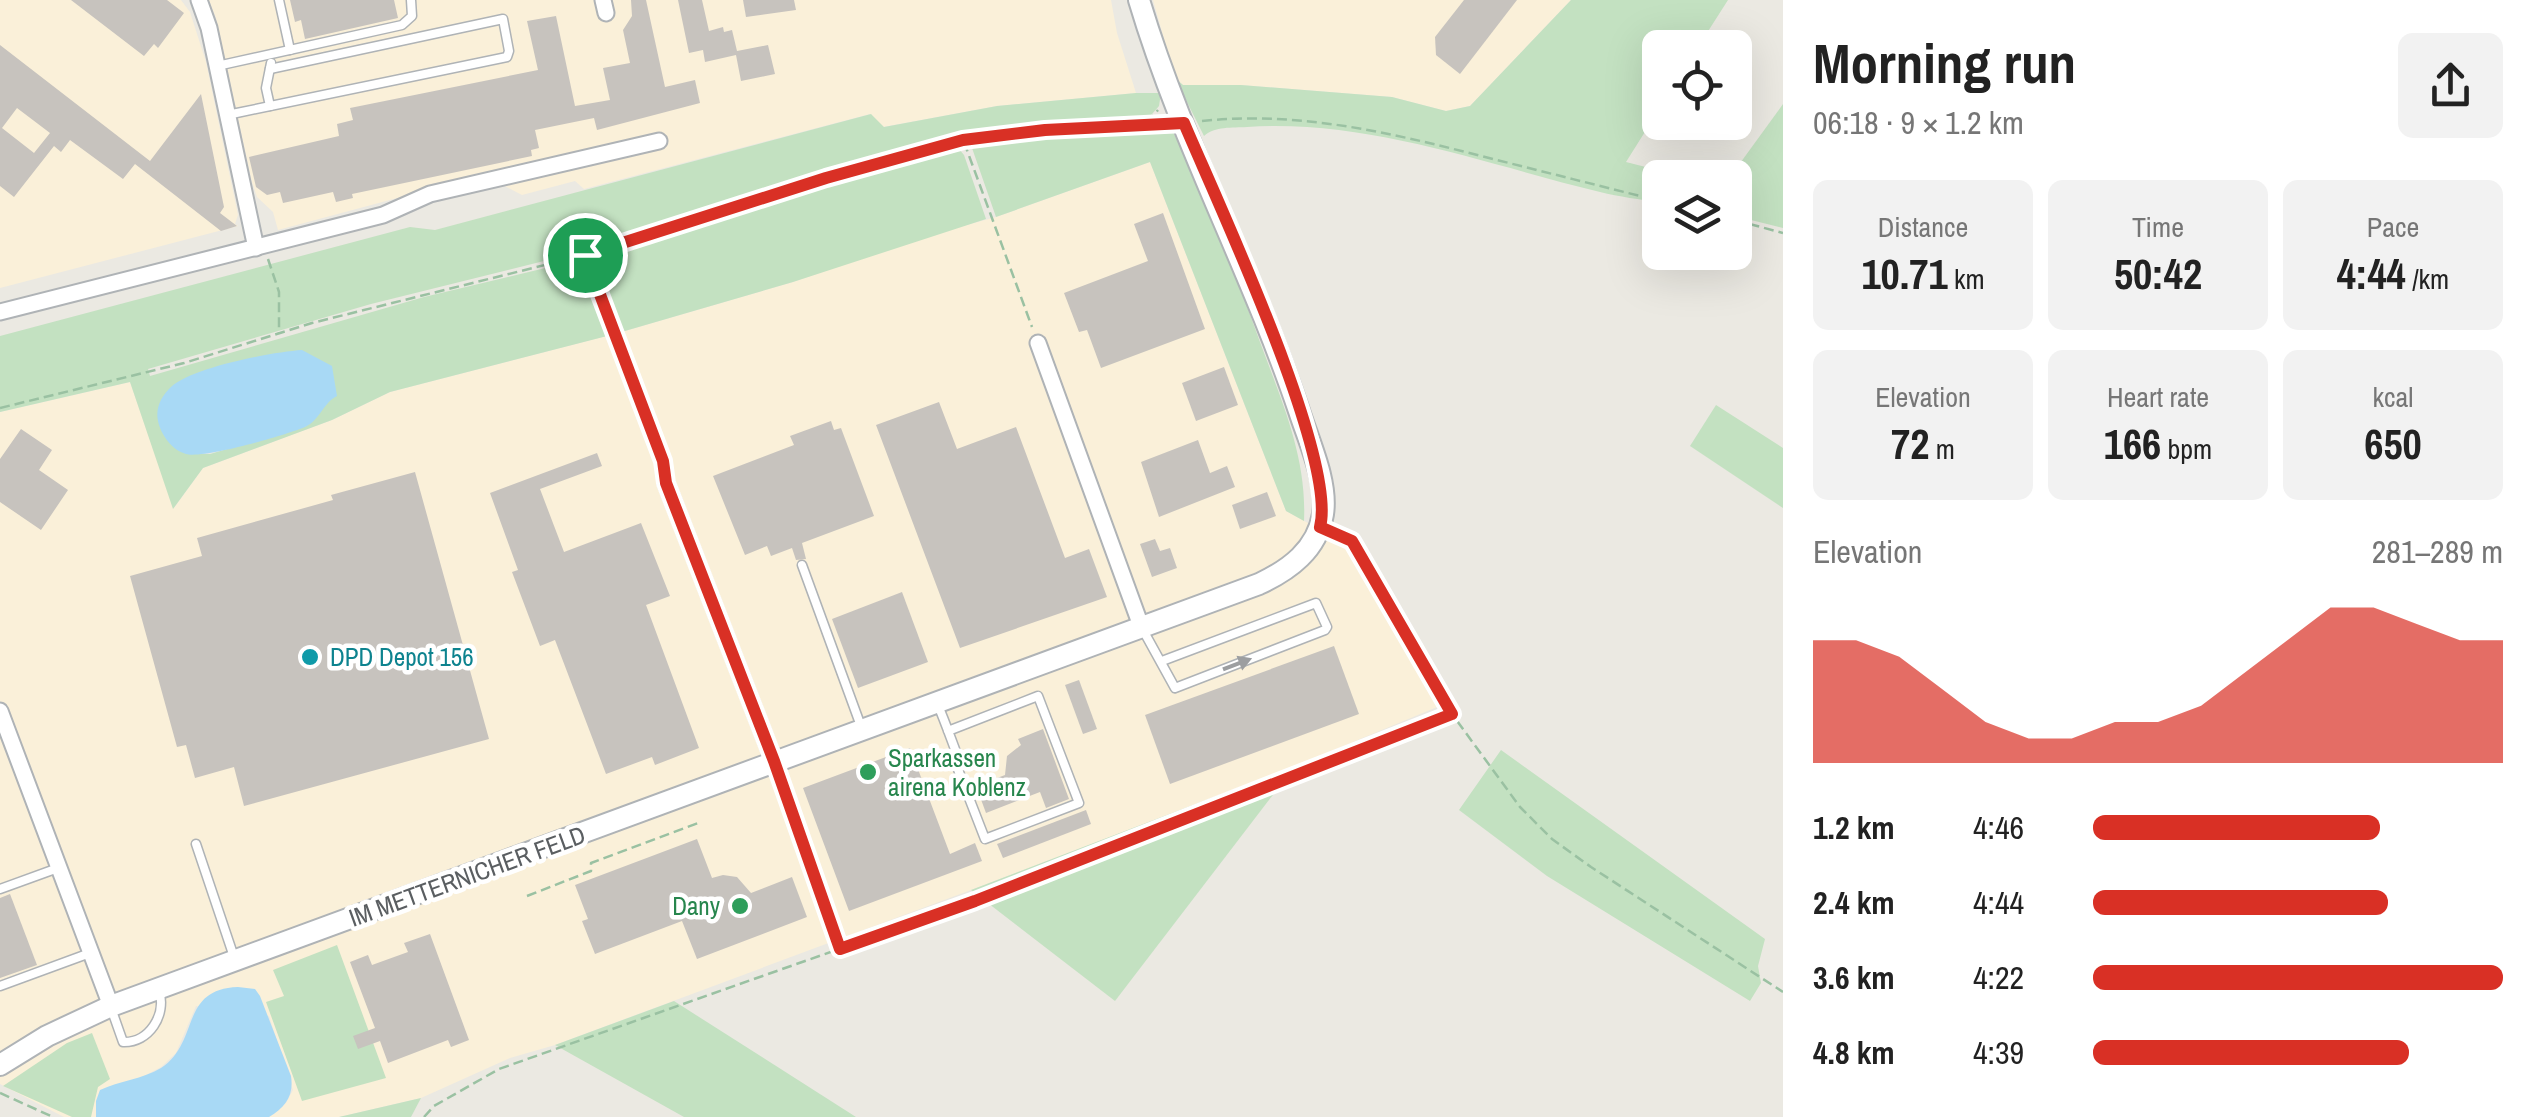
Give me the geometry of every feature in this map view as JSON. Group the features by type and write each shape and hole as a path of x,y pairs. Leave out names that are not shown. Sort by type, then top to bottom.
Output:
{"street":[{"path":"198,0 207,17 256,248"},
{"path":"1139,0 1184,123 1250,276 1303,423 1322,490 1320,527"},
{"path":"0,312 383,215 430,194 658,141"},
{"path":"1038,343 1141,626"},
{"path":"666,483 774,761"},
{"name":"IM METTERNICHER FELD","path":"0,1064 47,1036 111,1006 1274,577 1308,550 1320,527"},
{"path":"0,710 111,1006"}],"lane":[{"path":"279,0 290,50"},
{"path":"217,66 402,25 412,16 410,0"},
{"path":"227,116 506,58 509,51 503,19 270,68"},
{"path":"270,54 266,88 270,106"},
{"path":"802,565 862,729"},
{"path":"1141,626 1174,688 1325,630 1326,626 1316,603 1162,661"},
{"path":"937,702 948,731 956,752 952,754 986,839 1079,803 1038,696 948,731"},
{"path":"196,844 236,961"},
{"path":"0,889 58,868"},
{"path":"0,986 90,952"},
{"path":"111,1006 127,1044 144,1036 157,1020 162,1006 159,990"}],"path":[{"path":"0,408 184,363 278,334 585,255 826,178 963,140 1045,130 1249,116 1311,120 1382,131 1642,197"},
{"path":"963,140 1038,343"},
{"path":"1752,225 1783,233"},
{"path":"256,248 270,260 278,292 278,334"},
{"path":"585,255 663,461 666,483"},
{"path":"1320,527 1352,541 1452,714 1520,806 1552,839 1783,992"},
{"path":"424,1117 434,1106 498,1069 975,901 1452,714"},
{"path":"774,761 840,949"},
{"path":"590,872 591,863 701,822"},
{"path":"590,872 597,876"},
{"path":"526,896 590,872"},
{"path":"0,1093 53,1117"}],"shaded area":[{"path":"0,0 181,0 190,12 206,62 238,226 0,288"},
{"path":"209,0 1111,0 1136,93 997,106 883,127 870,114 584,189 575,181 522,195 483,175 278,230 273,212 257,197 252,182"},
{"path":"1153,0 1571,0 1470,106 1446,111 1392,97 1241,85 1183,85 1175,78"},
{"path":"1150,162 1286,511 1348,545 1442,705 1295,766 971,890 555,1045 510,1058 421,1098 339,1117 269,1117 286,1103 293,1090 269,1016 196,1006 176,1053 161,1067 96,1101 96,1117 64,1117 0,1084 0,412 130,382 174,508 203,468 332,420 390,392 618,333 793,282 926,236 996,217"}],"green space":[{"path":"1571,0 1728,0 1709,30 1642,30 1642,137 1626,162 1642,166 1642,200 1425,146 1337,130 1292,126 1230,128 1204,136 1175,78 1183,85 1241,85 1392,97 1446,111 1470,106"},
{"path":"1161,93 1159,106 1146,121 1030,128 956,139 894,154 584,251 371,304 148,369 150,376 424,297 583,259 611,335 390,392 332,420 203,468 173,509 130,382 0,412 0,336 410,227 435,230 871,114 884,127 997,106","holes":["330,399 306,426 210,454 187,454"]},
{"path":"1783,104 1783,228 1752,220 1752,160 1742,160"},
{"path":"1171,128 1219,234 1284,408 1301,474 1304,521 1286,511 1150,162 996,217 972,148 1007,139"},
{"path":"958,148 964,155 986,219 793,282 618,333 590,256 832,180"},
{"path":"1716,405 1783,448 1783,508 1690,446"},
{"path":"1501,750 1765,939 1758,966 1761,983 1750,1001 1547,876 1459,810"},
{"path":"1295,766 1115,1001 971,890"},
{"path":"337,945 386,1078 302,1101 266,1002 284,996 273,970"},
{"path":"674,1001 856,1117 684,1117 555,1045"},
{"path":"92,1033 110,1079 98,1087 91,1117 72,1117 3,1086 67,1043"},
{"path":"421,1098 411,1117 339,1117"}],"water":[{"path":"302,350 332,366 337,396 310,424 245,445 196,455 181,452 164,437 158,407 168,390 182,380 233,362"},
{"path":"238,987 255,989 260,996 291,1076 290,1095 280,1109 269,1117 96,1117 100,1090 161,1068 181,1045 198,1007 207,997"}],"building":[{"path":"71,0 167,0 184,13 158,48 154,44 144,56"},
{"path":"290,0 394,0 398,18 305,39 301,20 295,22"},
{"path":"631,0 646,0 665,87 695,80 700,103 597,130 594,118 535,130 539,148 531,150 532,156 352,194 353,198 336,202 333,192 283,203 280,192 267,195 256,187 249,157 339,136 337,124 353,120 350,108 538,70 527,21 556,16 575,106 610,100 603,68 630,63 623,30 632,16"},
{"path":"678,0 702,0 709,31 723,27 724,32 732,30 737,51 768,45 775,74 741,81 736,55 705,62 703,50 689,53"},
{"path":"743,0 794,0 796,10 746,17"},
{"path":"1464,0 1517,0 1460,74 1436,55 1435,37"},
{"path":"0,45 150,161 201,94 224,207 220,213 237,226 221,231 135,164 123,179 70,140 61,152 54,146 14,197 0,186","holes":["17,108 50,133 34,153 2,128"]},
{"path":"1163,213 1205,329 1101,368 1087,330 1079,332 1064,293 1148,261 1134,224"},
{"path":"1224,367 1238,405 1196,421 1182,383"},
{"path":"939,402 957,449 1016,427 1065,558 1089,549 1107,597 960,648 876,425"},
{"path":"831,421 834,430 841,428 874,516 802,543 806,559 796,560 792,548 771,556 767,546 745,555 713,476 794,445 790,436"},
{"path":"21,429 52,450 39,470 68,490 41,530 0,502 0,459"},
{"path":"1198,440 1210,473 1227,466 1235,487 1159,517 1141,462"},
{"path":"597,453 602,466 540,489 564,552 641,523 670,596 646,605 699,748 655,765 652,757 606,774 555,640 540,646 512,572 518,570 490,493"},
{"name":"DPD Depot 156","path":"415,472 489,739 244,806 234,767 195,778 186,745 177,747 130,576 202,556 197,538 333,500 331,495"},
{"path":"1267,492 1276,516 1240,529 1232,505"},
{"path":"1155,539 1160,551 1170,548 1177,568 1152,577 1140,544"},
{"path":"902,592 928,662 858,688 832,619"},
{"path":"1334,646 1359,714 1170,784 1145,715"},
{"path":"1079,680 1097,729 1083,734 1065,685"},
{"path":"1043,729 1069,799 1046,808 1040,792 986,813 976,786 1005,775 1007,756 1021,745 1018,739"},
{"path":"910,748 950,854 975,843 982,861 849,911 803,788"},
{"path":"1086,810 1091,824 1003,858 997,844"},
{"path":"697,839 712,878 737,877 751,893 792,877 807,917 697,959 682,921 595,954 582,921 588,919 575,885"},
{"path":"10,894 37,965 0,978 0,898"},
{"path":"430,934 469,1040 451,1047 448,1040 388,1063 380,1041 358,1049 353,1036 375,1028 350,962 368,955 372,965 408,952 404,943"}],"place":[{"name":"DPD Depot 156","path":"310,657"},
{"name":"Sparkassen airena Koblenz","path":"868,772"},
{"name":"Dany","path":"740,906"}],"route":[{"path":"1184,123 1250,276 1303,423 1322,490 1320,527 1352,541 1452,714 975,901 840,949 585,255 826,178 963,140 1045,130 1184,123"}]}
